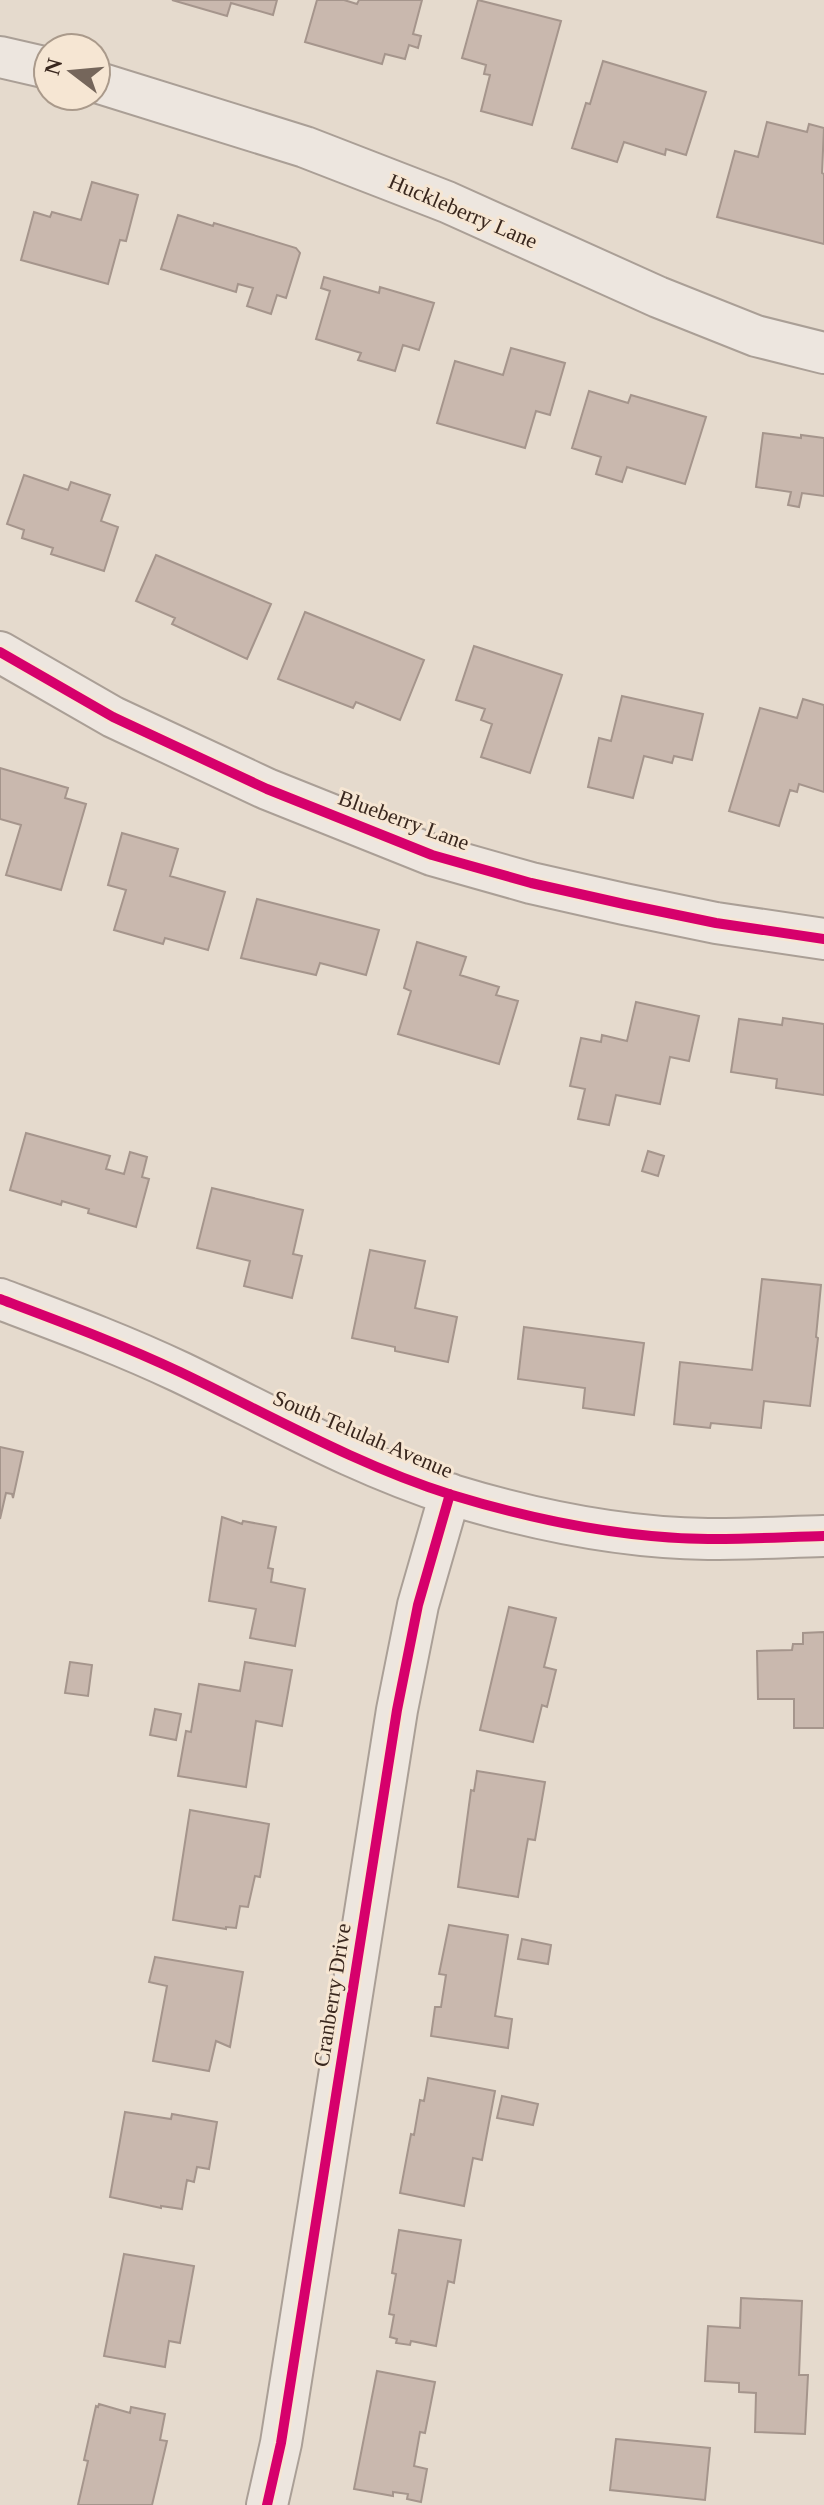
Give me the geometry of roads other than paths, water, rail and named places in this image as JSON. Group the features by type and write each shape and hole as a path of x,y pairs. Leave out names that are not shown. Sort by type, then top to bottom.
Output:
{"street":[{"path":"0,57 32,64"},
{"name":"Huckleberry Lane","path":"112,87 305,147 447,202 658,297 756,336 824,353"},
{"name":"Blueberry Lane","path":"0,652 113,717 183,750 267,789 432,855 531,883 639,907 716,923 824,939"},
{"name":"South Telulah Avenue","path":"0,1299 117,1343 320,1441 450,1494 538,1518 651,1535 708,1539 824,1536"},
{"name":"Cranberry Drive","path":"267,2505 281,2443 397,1710 418,1605 450,1494"}]}
